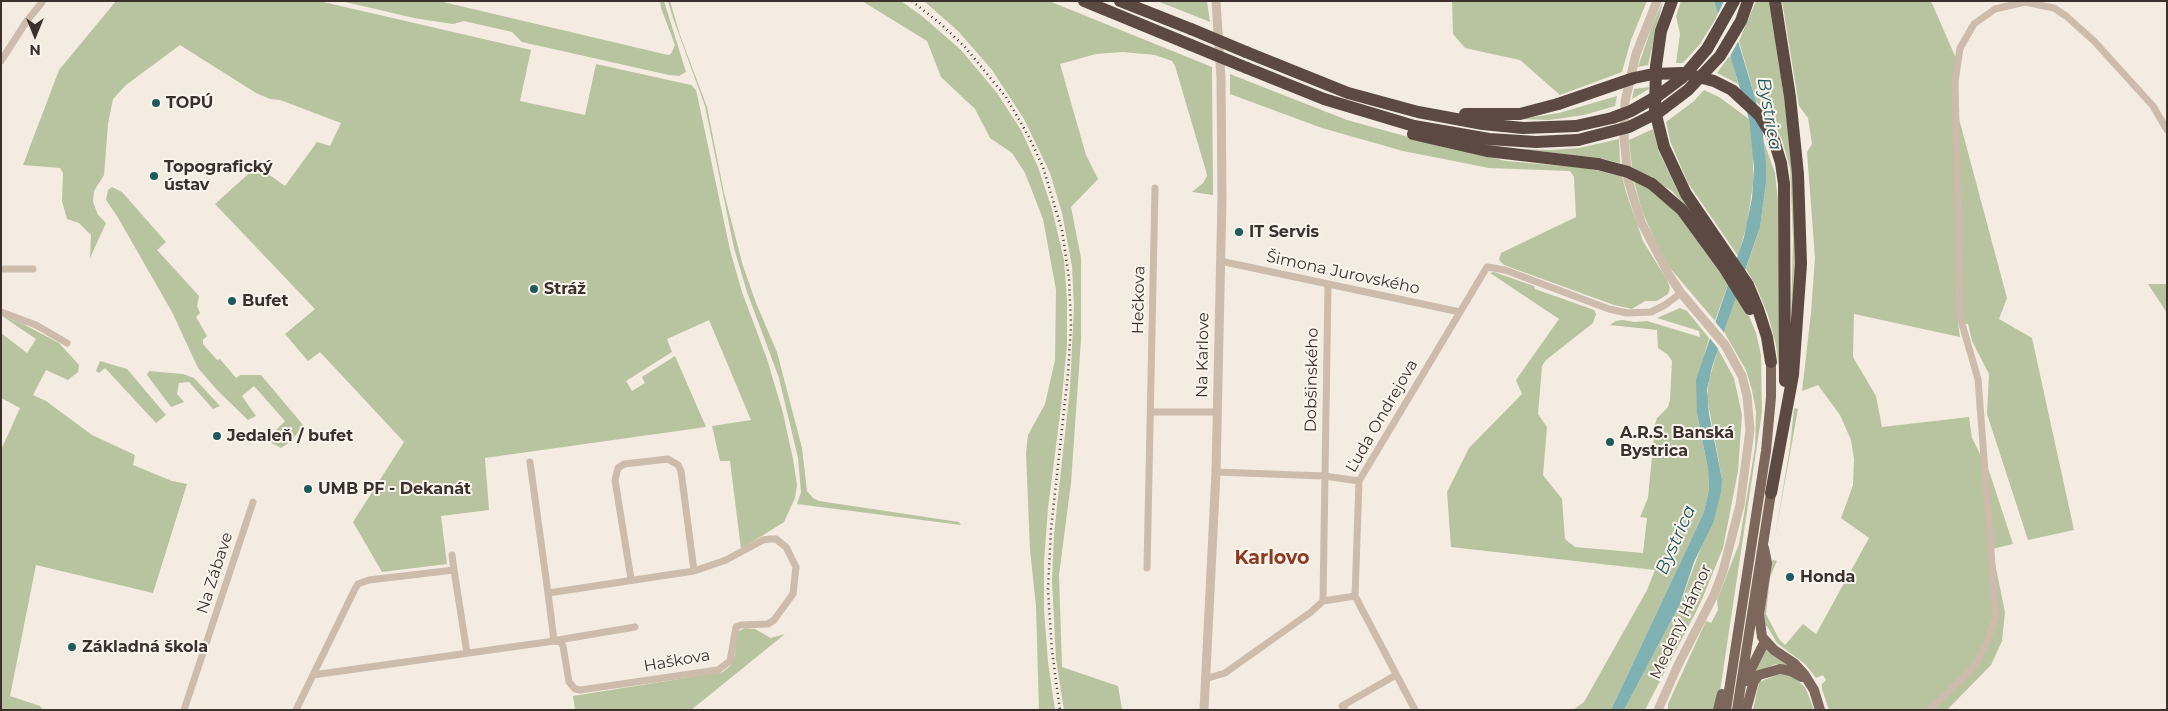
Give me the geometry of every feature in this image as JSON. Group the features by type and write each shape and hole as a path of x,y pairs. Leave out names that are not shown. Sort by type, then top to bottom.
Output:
{"highway":[{"path":"1084,1 1324,99 1414,126 1466,136 1536,142 1578,140 1629,127 1659,112 1688,90 1720,56 1741,21 1748,1"},
{"path":"1120,1 1348,93 1440,117 1504,126 1543,128 1576,126 1612,118 1631,111 1659,95 1682,78 1708,49 1734,1"},
{"path":"1672,1 1661,31 1656,66 1655,98 1658,126 1664,147 1679,181 1729,255 1746,291 1770,356"},
{"path":"1771,493 1793,375 1798,329 1801,264 1798,174 1793,124 1775,1"},
{"path":"1390,105 1422,107 1461,113 1505,115 1537,110 1634,78 1653,74 1684,73 1714,81 1732,90 1759,115 1772,137 1781,163 1784,184 1786,416"},
{"path":"1324,99 1354,117 1459,145 1514,155 1598,164 1628,172 1652,184 1682,210 1724,269 1746,291"}],"main road":[{"path":"1726,710 1766,452 1771,397 1770,356"},
{"path":"1737,710 1771,493"},
{"path":"1762,542 1767,563 1759,614 1760,630 1765,641 1774,650 1795,664 1809,682 1814,690 1820,710"},
{"path":"1746,710 1745,694 1749,673 1765,641"},
{"path":"1746,710 1754,681 1759,675 1780,669 1791,671 1809,682"},
{"path":"1718,710 1723,690 1732,672"}],"street":[{"path":"1,61 26,22 43,1"},
{"name":"Na Karlove","path":"1204,710 1216,472 1223,124 1219,26 1216,1"},
{"path":"1657,1 1641,39 1632,69 1625,102 1624,137 1628,180 1641,222 1669,275 1681,293"},
{"path":"1929,710 1973,668 1985,646 1996,617 1978,379 1960,317 1955,82 1960,48 1974,24 1995,9 2025,2 2054,8 2094,41 2153,106 2167,130"},
{"name":"Hečkova","path":"1147,568 1156,188"},
{"name":"Šimona Jurovského","path":"1220,261 1460,312"},
{"name":"Ľuda Ondrejova","path":"1415,710 1355,596 1358,480 1487,267 1505,270 1610,309 1627,313 1651,312 1665,305 1681,293"},
{"path":"1,269 33,269"},
{"name":"Dobšinského","path":"1324,601 1324,476 1328,285"},
{"name":"Medený Hámor","path":"1658,710 1678,664 1717,586 1729,551 1745,478 1750,430 1747,396 1742,376 1725,344 1681,293"},
{"path":"1,312 36,325 68,343"},
{"path":"1151,412 1217,412"},
{"path":"631,579 615,480 618,468 624,464 668,459 678,465 681,471 694,571"},
{"name":"Haškova","path":"530,462 548,593 556,640 563,646 569,682 575,689 580,690 718,670 730,661 736,627 741,625 768,624 774,620 793,594 796,567 786,547 776,539 763,540 726,560 694,571 548,593"},
{"path":"1216,472 1324,476 1358,480"},
{"name":"Na Zábave","path":"184,710 253,502"},
{"path":"452,554 467,653"},
{"path":"296,710 358,584 369,580 454,570"},
{"path":"1205,679 1224,674 1324,601 1355,596"},
{"path":"312,676 635,627"},
{"path":"1344,710 1342,706 1396,675"}],"green space":[{"path":"116,1 319,1 531,50 520,101 585,115 596,64 691,85 696,90 730,250 742,292 767,359 783,413 793,459 797,485 795,498 784,522 741,549 730,461 720,461 712,426 751,420 709,320 667,339 672,352 626,381 632,391 645,383 642,377 675,356 706,427 485,458 489,510 441,516 447,564 382,572 353,522 404,442 320,352 308,361 285,334 315,309 215,204 257,166 285,186 317,142 330,146 341,123 256,93 180,45 126,85 113,99 108,124 104,175 94,191 93,202 98,215 106,223 90,258 91,235 79,223 67,219 62,201 63,173 60,168 23,165 59,70"},
{"path":"341,1 439,1 668,55 671,54 675,45 661,8 660,1 664,1 686,72 679,76 669,75 522,42 512,32 464,21 453,24 414,18"},
{"path":"668,1 670,1 680,35 707,107 724,193 743,266 756,303 777,352 802,448 807,491 813,498 819,501 959,522 961,525 797,504 801,492 798,458 779,378 747,292 734,248 705,106"},
{"path":"862,1 901,1 922,16 961,50 997,93 1021,130 1038,167 1052,209 1064,260 1067,300 1067,344 1048,508 1044,562 1044,610 1048,662 1055,710 1039,710 1036,606 1030,550 1026,453 1028,435 1045,404 1055,360 1056,290 1043,219 1025,173 1012,153 990,138 975,109 941,77 927,41"},
{"path":"924,1 1049,1 1212,67 1213,195 1192,192 1203,183 1207,176 1172,61 1155,55 1123,52 1096,54 1060,64 1086,155 1098,179 1071,207 1081,258 1081,340 1071,483 1059,575 1062,667 1118,686 1122,709 1125,710 1064,710 1056,659 1052,581 1054,534 1070,388 1074,306 1072,266 1062,213 1050,173 1024,119 992,70 959,32"},
{"path":"1157,1 1207,1 1210,22 1190,14"},
{"path":"1452,1 1647,1 1631,40 1622,72 1560,95 1520,60 1465,48 1453,34"},
{"path":"1663,1 1648,65 1638,67 1653,23"},
{"path":"1681,1 1714,1 1718,15 1700,44 1683,63 1676,63 1680,34 1676,16"},
{"path":"1756,1 1770,1 1785,105 1795,200 1795,273 1791,318 1793,239 1790,168 1782,140 1775,125 1756,101 1739,41"},
{"path":"1782,1 1931,1 1958,63 1958,115 2007,298 1999,319 2032,338 2074,530 2028,540 1987,414 1989,374 1972,341 1968,324 1958,323 1960,337 1854,314 1853,357 1876,396 1882,427 1969,417 1972,438 1990,474 2013,544 1992,549 2005,612 2002,641 1991,665 1947,710 1829,710 1822,689 1822,684 1826,680 1823,675 1816,678 1805,664 1777,643 1767,626 1765,626 1763,616 1771,561 1777,561 1770,577 1766,614 1779,639 1785,645 1803,624 1816,634 1869,538 1841,518 1853,485 1854,459 1851,440 1840,415 1818,385 1802,391 1815,258 1807,152 1812,144 1808,118 1799,106"},
{"path":"1730,55 1734,67 1738,84 1717,73"},
{"path":"1230,74 1347,120 1430,143 1506,161 1587,168 1622,176 1643,241 1667,280 1670,288 1668,294 1657,301 1645,301 1632,309 1614,305 1504,265 1499,260 1501,253 1576,217 1574,177 1570,171 1489,168 1403,151 1322,128 1230,94"},
{"path":"1649,87 1649,89 1632,99 1634,89"},
{"path":"1704,90 1719,97 1749,119 1753,151 1753,184 1747,224 1738,256 1688,183 1670,141 1666,122 1694,101"},
{"path":"1617,96 1615,106 1584,115 1549,120 1519,119 1559,113"},
{"path":"1653,129 1659,152 1678,191 1693,215 1672,191 1632,167 1629,140"},
{"path":"1619,139 1620,163 1599,158 1520,149 1550,150 1579,148"},
{"path":"1764,142 1775,173 1778,201 1781,384 1776,345 1768,315 1756,286 1746,269 1760,227 1766,183"},
{"path":"1634,181 1649,189 1678,214 1728,284 1715,321 1670,268 1642,211"},
{"path":"112,187 122,192 166,242 157,250 199,296 197,306 200,313 196,317 207,336 203,340 203,344 217,360 220,359 236,378 240,375 261,375 303,425 296,435 281,448 266,440 285,421 254,386 242,396 256,416 248,420 217,390 198,368 172,312 106,200 108,190"},
{"path":"1494,272 1594,310 1596,314 1593,323 1546,360 1542,366 1538,414 1547,427 1543,475 1562,499 1565,539 1575,547 1643,553 1647,518 1640,517 1648,498 1655,425 1657,418 1668,407 1670,400 1672,361 1667,354 1658,348 1657,330 1610,325 1616,321 1623,320 1634,322 1647,321 1700,337 1699,331 1657,318 1680,308 1687,311 1709,338 1705,352 1697,413 1708,469 1709,489 1704,512 1611,710 1573,710 1584,702 1647,590 1655,570 1451,547 1447,492 1469,448 1522,394 1516,380 1559,319 1490,273"},
{"path":"2148,284 2167,284 2167,313"},
{"path":"1736,296 1749,316 1756,333 1761,355 1762,412 1720,691 1714,710 1668,710 1668,704 1706,621 1711,623 1718,610 1717,600 1739,544 1755,447 1756,412 1752,390 1746,370 1724,332"},
{"path":"2,316 23,324 59,343 79,365 78,372 68,380 46,370 33,395 46,401 92,435 135,455 133,465 172,481 187,484 153,593 36,565 10,696 40,706 43,710 1,710 1,450 20,408 1,398 1,333 27,353 36,339"},
{"path":"1718,349 1734,378 1742,415 1738,471 1723,548 1700,604 1645,710 1624,710 1680,604 1702,545 1722,479 1707,397 1709,380"},
{"path":"100,361 127,369 166,415 156,423 105,368 99,373 96,371"},
{"path":"149,371 183,374 194,378 220,406 213,409 189,382 179,383 177,394 184,402 171,407 147,375"},
{"path":"1794,408 1798,409 1775,537 1790,447"},
{"path":"745,628 755,629 771,638 785,634 691,710 575,710 573,696 723,672 731,665 735,655 737,632"},
{"path":"1767,648 1795,669 1776,664 1752,674"},
{"path":"1788,674 1797,679 1806,689 1814,710 1753,710 1759,682 1777,675"}],"water":[{"path":"1714,1 1726,1 1756,101 1763,135 1766,183 1760,227 1712,367 1707,390 1709,414 1722,479 1721,492 1713,523 1694,562 1680,604 1624,710 1611,710 1704,512 1709,489 1708,469 1697,413 1696,380 1744,237 1752,198 1754,167 1749,119"}],"pier":[{"path":"1724,1 1729,1 1740,38 1729,58 1716,18"},
{"path":"1713,319 1726,335 1720,351 1708,336"}],"railway":[{"path":"912,1 942,25 965,47 1006,97 1029,137 1043,167 1062,230 1069,278 1071,326 1068,374 1051,529 1048,590 1052,651 1060,710"}],"place":[{"name":"TOPÚ","path":"156,103"},
{"name":"Topografický ústav","path":"154,176"},
{"name":"IT Servis","path":"1239,232"},
{"name":"Stráž","path":"534,289"},
{"name":"Bufet","path":"232,301"},
{"name":"Jedaleň / bufet","path":"217,436"},
{"name":"A.R.S. Banská Bystrica","path":"1610,442"},
{"name":"UMB PF - Dekanát","path":"308,489"},
{"name":"Honda","path":"1790,577"},
{"name":"Základná škola","path":"72,647"}],"district":[{"name":"Karlovo","path":"1272,558"}],"water label":[{"name":"Bystrica","path":"1769,114"},
{"name":"Bystrica","path":"1676,540"}]}
